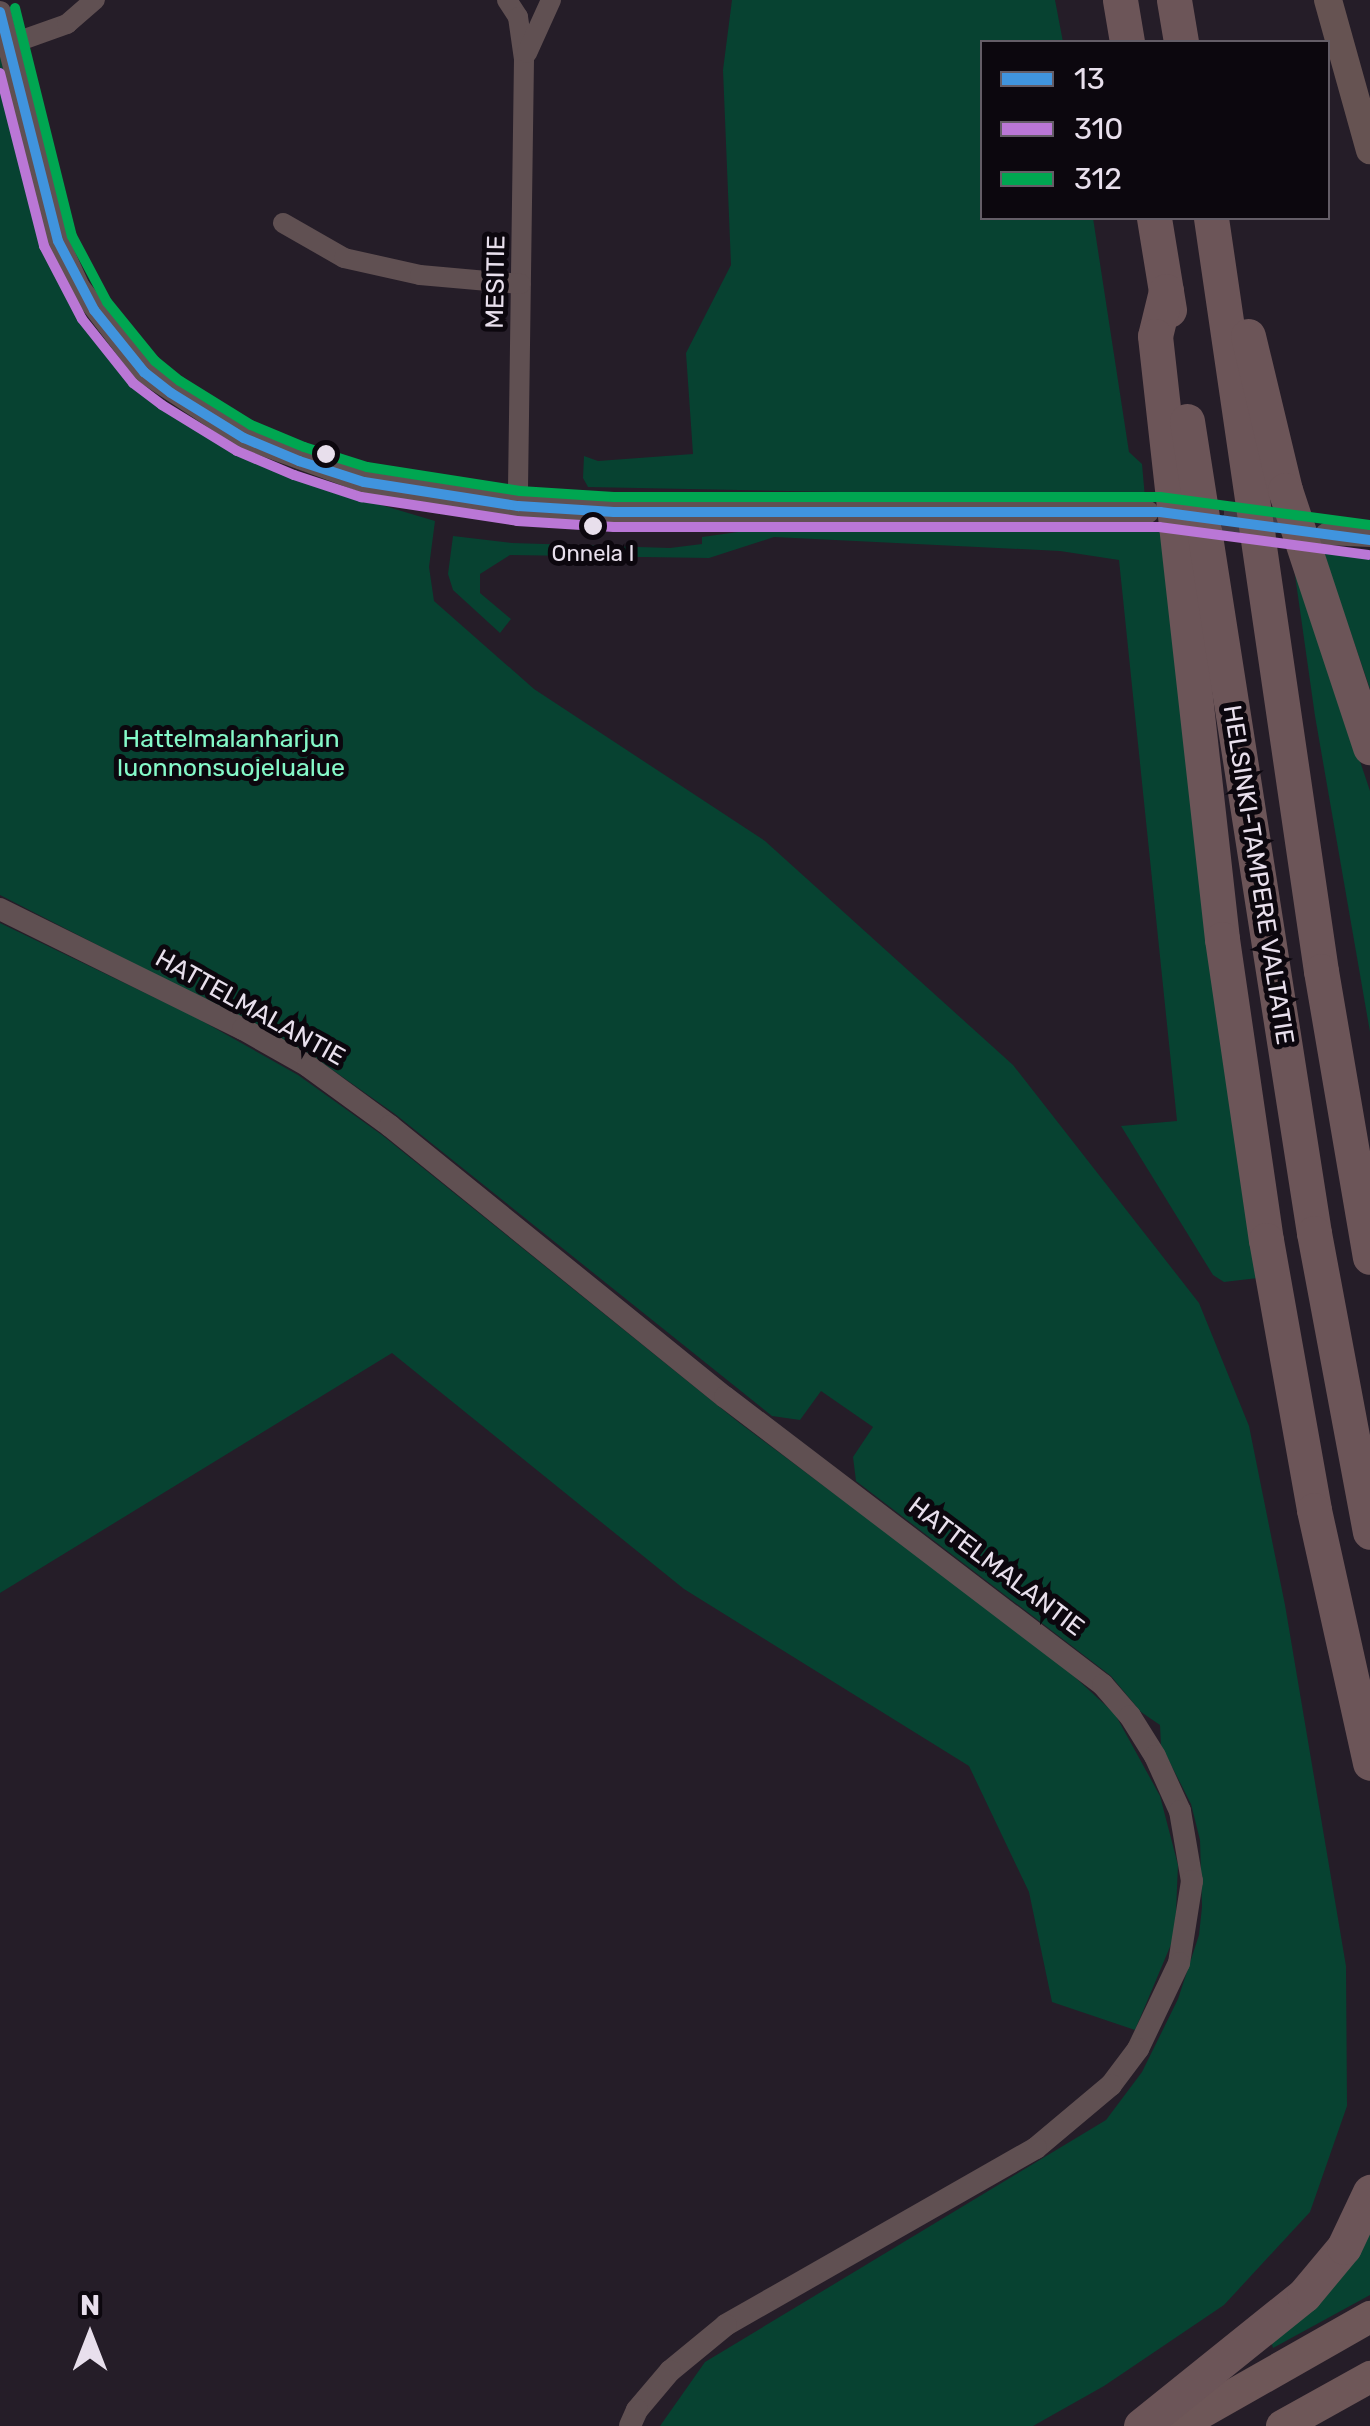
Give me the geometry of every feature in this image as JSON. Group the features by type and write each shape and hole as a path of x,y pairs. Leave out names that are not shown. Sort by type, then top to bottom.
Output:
{"highway":[{"path":"1120,0 1127,40"},
{"path":"1174,0 1181,40"},
{"name":"HELSINKI-TAMPERE VALTATIE","path":"1154,220 1314,1234 1370,1532"},
{"name":"HELSINKI-TAMPERE VALTATIE","path":"1213,220 1321,971 1370,1257"},
{"path":"1214,220 1285,490 1370,747"},
{"path":"1166,291 1155,336 1222,939 1266,1240 1314,1510 1370,1763"},
{"path":"1142,2426 1304,2295 1344,2247 1370,2192"},
{"path":"1178,2426 1370,2317"},
{"path":"1282,2426 1370,2377"}],"main road":[{"path":"1328,0 1370,150"}],"street":[{"path":"8,44 67,24 96,0"},
{"name":"MESITIE","path":"507,0 518,18 524,59 518,506"},
{"name":"MESITIE","path":"524,59 540,16 552,0"},
{"path":"0,12 68,266 94,310 144,372 244,438 364,482 518,506 614,512 1148,512"},
{"path":"283,224 344,258 420,275 521,284"},
{"path":"1326,534 1367,538"},
{"name":"HATTELMALANTIE","path":"0,909 308,1066 390,1126 725,1397 1104,1685 1130,1716 1155,1756 1180,1811 1192,1881 1180,1963 1138,2048 1111,2085 1036,2148 726,2325 670,2371 636,2410 630,2426"}],"green space":[{"path":"732,0 1055,0 1063,40 980,40 980,220 1093,220 1129,452 1142,464 1145,498 588,487 583,478 584,456 598,461 693,454 686,353 731,265 723,70"},
{"name":"Hattelmalanharjun luonnonsuojelualue","path":"0,53 25,178 66,291 137,383 223,441 301,481 435,521 429,567 434,601 534,689 765,841 1013,1065 1199,1303 1249,1426 1285,1605 1346,1966 1347,2106 1310,2212 1224,2305 1104,2386 1033,2426 660,2426 705,2362 1106,2120 1142,2072 1178,1999 1199,1935 1202,1907 1200,1840 1191,1804 1161,1745 1160,1725 1141,1712 1111,1676 856,1481 853,1457 873,1427 821,1391 800,1420 772,1416 395,1114 310,1054 0,895"},
{"path":"763,522 1162,530 1258,1278 1224,1282 1213,1275 1121,1126 1177,1121 1119,560 1060,551 774,537 709,558 510,555 480,574 480,593 511,619 500,633 453,590 448,574 453,536 512,543 670,548 702,544 702,537 738,532"},
{"path":"1324,552 1370,557 1370,689 1334,584"},
{"path":"1293,561 1370,791 1370,1032 1315,716"},
{"path":"0,923 195,1017 298,1075 382,1135 737,1421 1053,1657 1115,1714 1160,1796 1178,1865 1175,1935 1135,2030 1052,2002 1029,1892 969,1766 684,1589 392,1353 0,1593"},
{"path":"1370,2221 1370,2295 1273,2348 1271,2341"}],"tunnel":[{"path":"1190,516 1307,532"}],"transit line":[{"name":"312","path":"15,8 72,236 107,302 155,361 180,381 251,425 304,447 367,467 520,491 614,497 1160,497 1370,525"},
{"name":"13","path":"0,12 58,241 94,310 144,372 171,393 244,438 299,461 364,482 518,506 614,512 1160,512 1370,540"},
{"name":"310","path":"0,73 44,246 82,319 133,383 162,405 237,451 294,475 361,497 517,521 614,527 1159,527 1368,555"}],"place":[{"name":"Onnela I","path":"593,526"}]}
